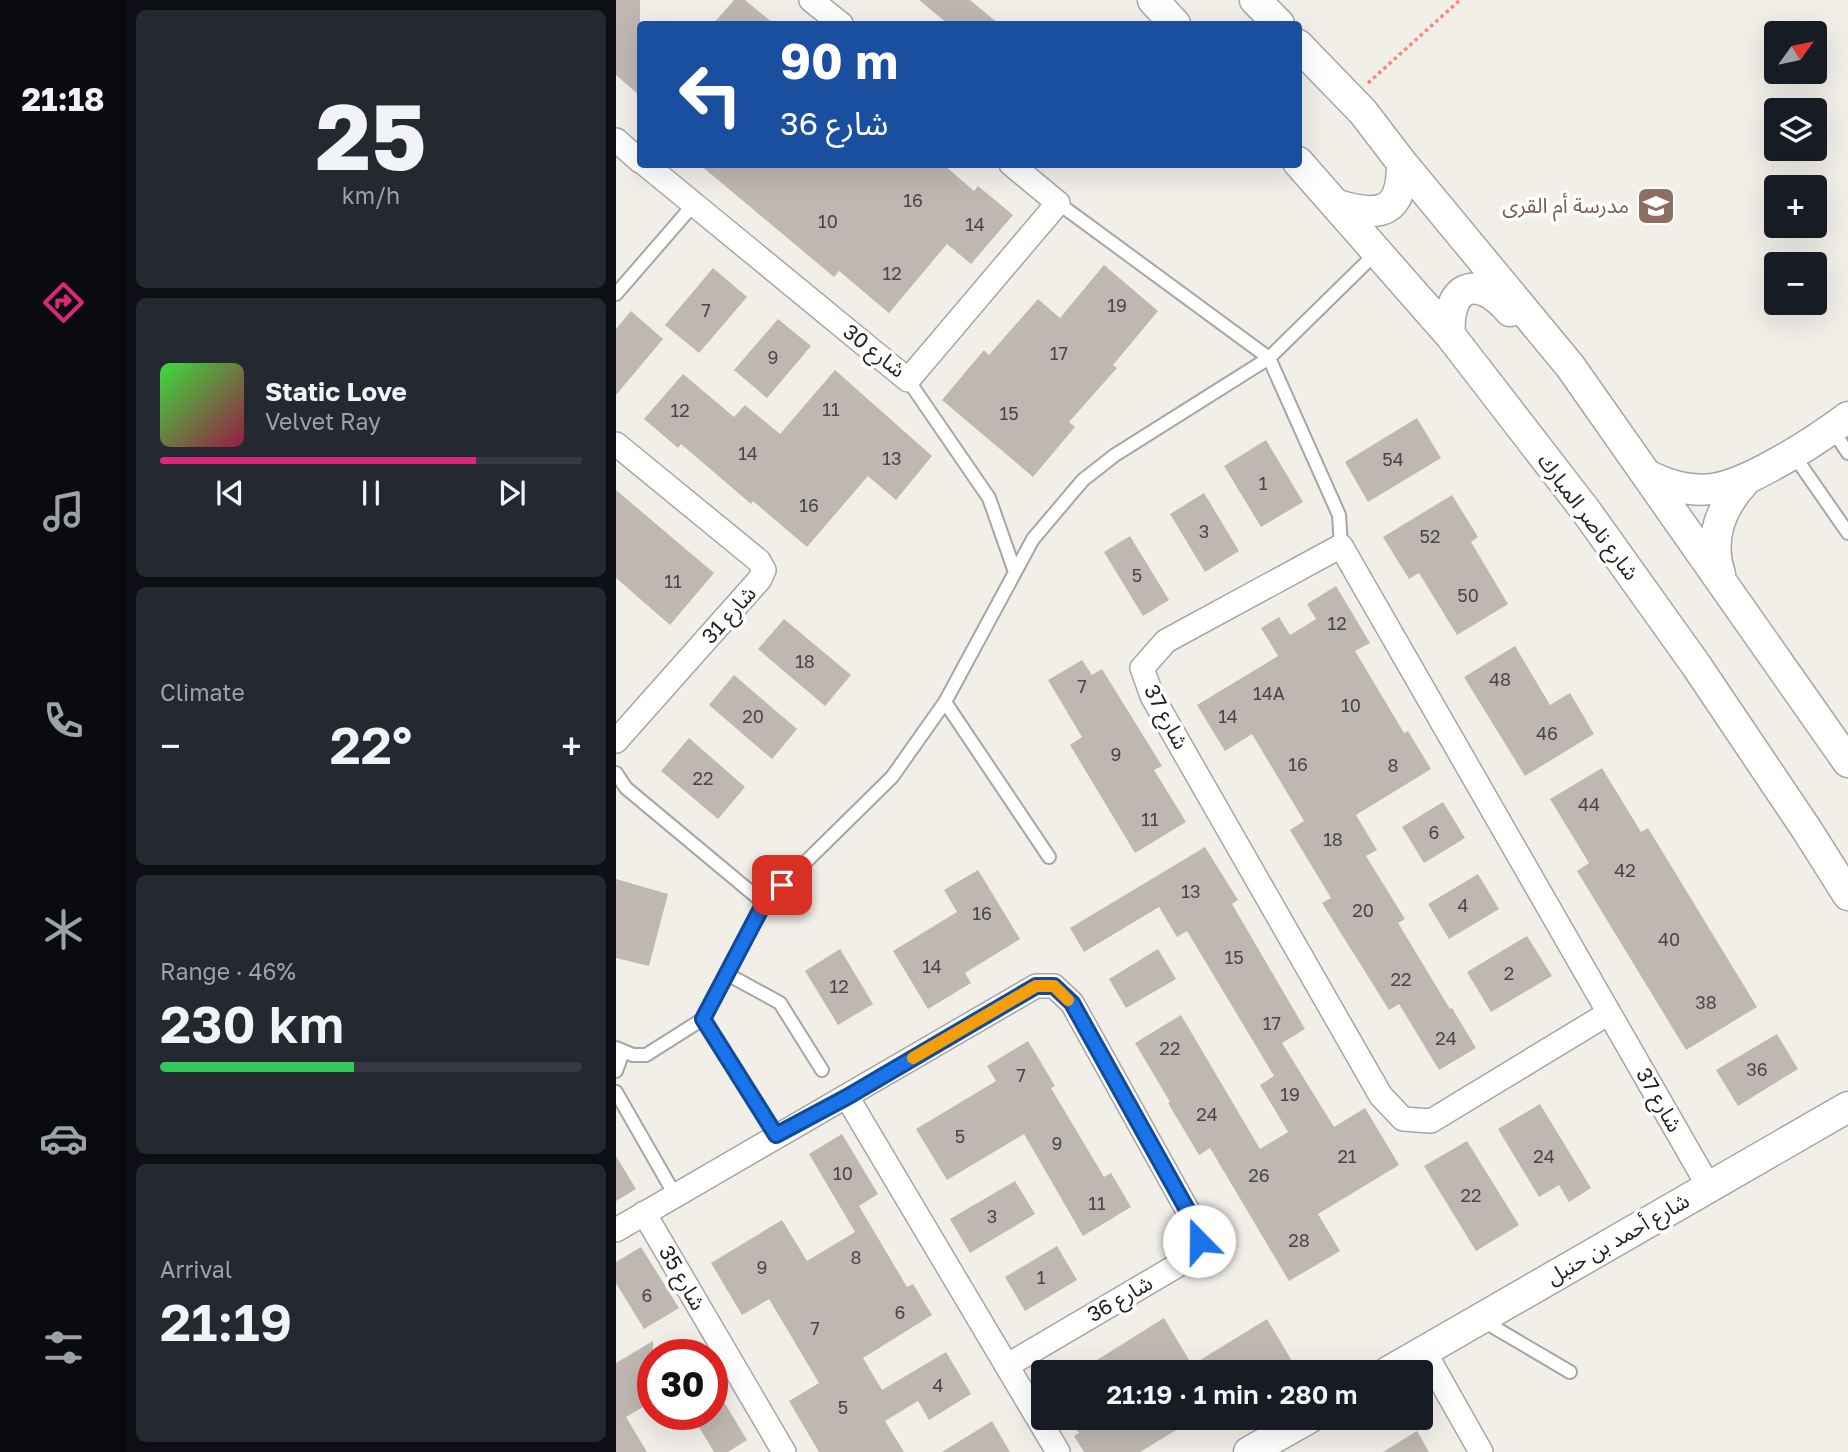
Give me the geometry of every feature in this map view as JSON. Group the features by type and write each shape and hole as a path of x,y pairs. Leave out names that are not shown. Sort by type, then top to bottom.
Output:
{"street":[{"path":"811,0 837,21"},
{"path":"1153,0 1172,21"},
{"path":"1255,0 1276,21"},
{"path":"1302,49 1350,99 1570,366 1848,762"},
{"path":"616,141 637,158"},
{"path":"1337,205 1361,212 1374,212 1386,207 1400,192 1402,163"},
{"name":"شارع ناصر المبارك","path":"1302,166 1450,335 1586,511 1696,665 1848,895"},
{"name":"شارع 30","path":"650,168 908,380 1058,203"},
{"path":"1016,168 1058,203"},
{"path":"1450,335 1448,316 1455,300 1471,289 1483,288 1497,296 1549,359 1570,366"},
{"path":"1649,476 1689,490 1718,490 1745,481 1793,454 1843,433"},
{"name":"شارع 31","path":"616,444 759,561 764,570 760,579 616,740"},
{"path":"1723,582 1717,559 1716,536 1726,506 1745,481"},
{"name":"شارع 37","path":"1609,1013 1431,1121 1403,1119 1381,1096 1159,708 1142,668 1166,640 1341,546 1709,1186"},
{"name":"شارع 36","path":"776,1135 847,1097 1036,986 1054,986 1072,1003 1194,1222 1199,1241 1190,1258 1008,1365"},
{"path":"847,1097 1058,1452"},
{"name":"شارع أحمد بن حنبل","path":"1409,1360 1848,1107"},
{"path":"616,1230 776,1135"},
{"name":"شارع 35","path":"644,1213 784,1452"},
{"path":"1424,1351 1481,1452"},
{"path":"1249,1452 1288,1430"}],"lane":[{"path":"1058,203 1269,358 1339,515 1341,546"},
{"path":"616,294 694,204"},
{"path":"616,1071 619,1050 633,1055 646,1055 703,1019 764,903 892,777 945,702 1033,539 1054,513 1099,467 1269,358 1377,251"},
{"path":"908,380 989,498 1015,572"},
{"path":"1793,454 1848,533"},
{"path":"945,702 1049,856"},
{"path":"618,781 764,903"},
{"path":"727,974 780,1003 822,1070"},
{"path":"703,1019 776,1135"},
{"path":"616,1092 675,1195"},
{"path":"1480,1319 1570,1372"}],"path":[{"path":"1350,99 1460,0"}],"building":[{"path":"616,0 640,0 640,21 637,21 637,93 616,75"},
{"path":"734,0 745,0 770,21 716,21"},
{"path":"919,0 970,0 995,21 944,21"},
{"path":"704,168 948,168 974,191 978,186 1013,215 971,264 947,244 889,313 839,271 834,277"},
{"path":"1104,265 1158,311 1113,365 1117,368 1069,422 1075,427 1033,477 942,400 984,350 989,355 1038,299 1060,318"},
{"path":"713,268 747,297 699,353 665,325"},
{"path":"631,311 663,339 616,395 616,329"},
{"path":"778,319 811,346 767,398 734,370"},
{"path":"835,370 932,456 896,500 868,476 807,547 753,501 751,504 681,444 678,448 644,419 683,374 734,417 745,405 780,434"},
{"path":"1417,418 1441,458 1368,502 1345,462"},
{"path":"1266,440 1303,502 1261,527 1224,466"},
{"path":"616,490 714,573 670,625 616,578"},
{"path":"1204,493 1239,551 1205,572 1170,514"},
{"path":"1452,495 1478,537 1471,542 1508,604 1457,635 1419,573 1409,579 1383,537"},
{"path":"1130,536 1169,600 1143,616 1104,552"},
{"path":"1336,586 1370,643 1355,651 1404,733 1408,731 1431,769 1356,815 1377,850 1366,856 1405,919 1398,923 1476,1048 1439,1070 1399,1004 1389,1010 1322,903 1331,898 1290,830 1304,821 1252,734 1225,751 1197,705 1278,656 1261,628 1279,617 1290,635 1316,619 1307,604"},
{"path":"784,619 851,675 825,706 758,649"},
{"path":"1515,646 1550,705 1570,693 1594,734 1525,776 1464,677"},
{"path":"1082,660 1092,675 1102,669 1162,766 1154,770 1186,822 1135,853 1070,745 1082,737 1048,680"},
{"path":"734,675 797,729 772,759 709,705"},
{"path":"689,738 745,787 718,819 661,771"},
{"path":"1602,768 1641,832 1648,828 1757,1007 1686,1050 1577,871 1589,863 1550,799"},
{"path":"1443,802 1465,838 1424,863 1402,827"},
{"path":"1205,847 1238,900 1232,904 1305,1029 1282,1043 1334,1127 1365,1108 1399,1165 1318,1214 1340,1251 1289,1281 1210,1148 1199,1155 1135,1043 1181,1015 1260,1149 1288,1132 1260,1085 1274,1076 1187,931 1177,937 1159,907 1084,952 1070,928"},
{"path":"978,870 1020,939 965,973 971,983 928,1009 893,951 957,912 944,890"},
{"path":"1478,874 1499,909 1449,939 1428,904"},
{"path":"616,879 668,894 649,966 616,958"},
{"path":"1527,936 1552,976 1491,1012 1467,972"},
{"path":"840,949 873,1004 838,1025 805,971"},
{"path":"1158,949 1176,979 1126,1008 1109,979"},
{"path":"1777,1034 1798,1069 1738,1106 1716,1070"},
{"path":"1028,1041 1055,1086 1051,1088 1104,1177 1111,1173 1131,1207 1083,1236 1024,1134 947,1180 916,1129 996,1081 987,1066"},
{"path":"1540,1104 1591,1188 1569,1202 1559,1185 1539,1197 1498,1129"},
{"path":"842,1134 878,1194 859,1206 907,1287 913,1284 932,1315 863,1358 882,1390 946,1352 971,1394 929,1420 918,1401 885,1421 904,1452 819,1452 789,1401 819,1383 769,1299 742,1315 711,1263 782,1220 807,1261 855,1232 809,1154"},
{"path":"1467,1141 1519,1225 1476,1251 1424,1166"},
{"path":"616,1156 636,1189 616,1201"},
{"path":"1015,1181 1035,1214 970,1253 950,1219"},
{"path":"1057,1246 1077,1280 1025,1311 1005,1277"},
{"path":"641,1247 679,1308 644,1329 616,1283 616,1262"},
{"path":"1164,1318 1189,1360 1097,1360"},
{"path":"1267,1319 1291,1360 1200,1360"},
{"path":"637,1351 637,1410 626,1417 647,1452 616,1452 616,1363"},
{"path":"728,1409 747,1440 728,1452 714,1452 701,1430 728,1430"},
{"path":"992,1421 1010,1452 942,1452"},
{"path":"1077,1430 1176,1430 1140,1452 1084,1452 1074,1436 1079,1433"},
{"path":"1417,1431 1429,1452 1383,1452"}],"slow traffic":[{"path":"913,1058 1036,986 1054,986 1068,1000"}],"place":[{"name":"مدرسة أم القرى","path":"1656,206"}],"route":[{"path":"782,885 764,903 703,1019 776,1135 847,1097 1036,986 1054,986 1072,1003 1194,1222 1199,1241"}]}
